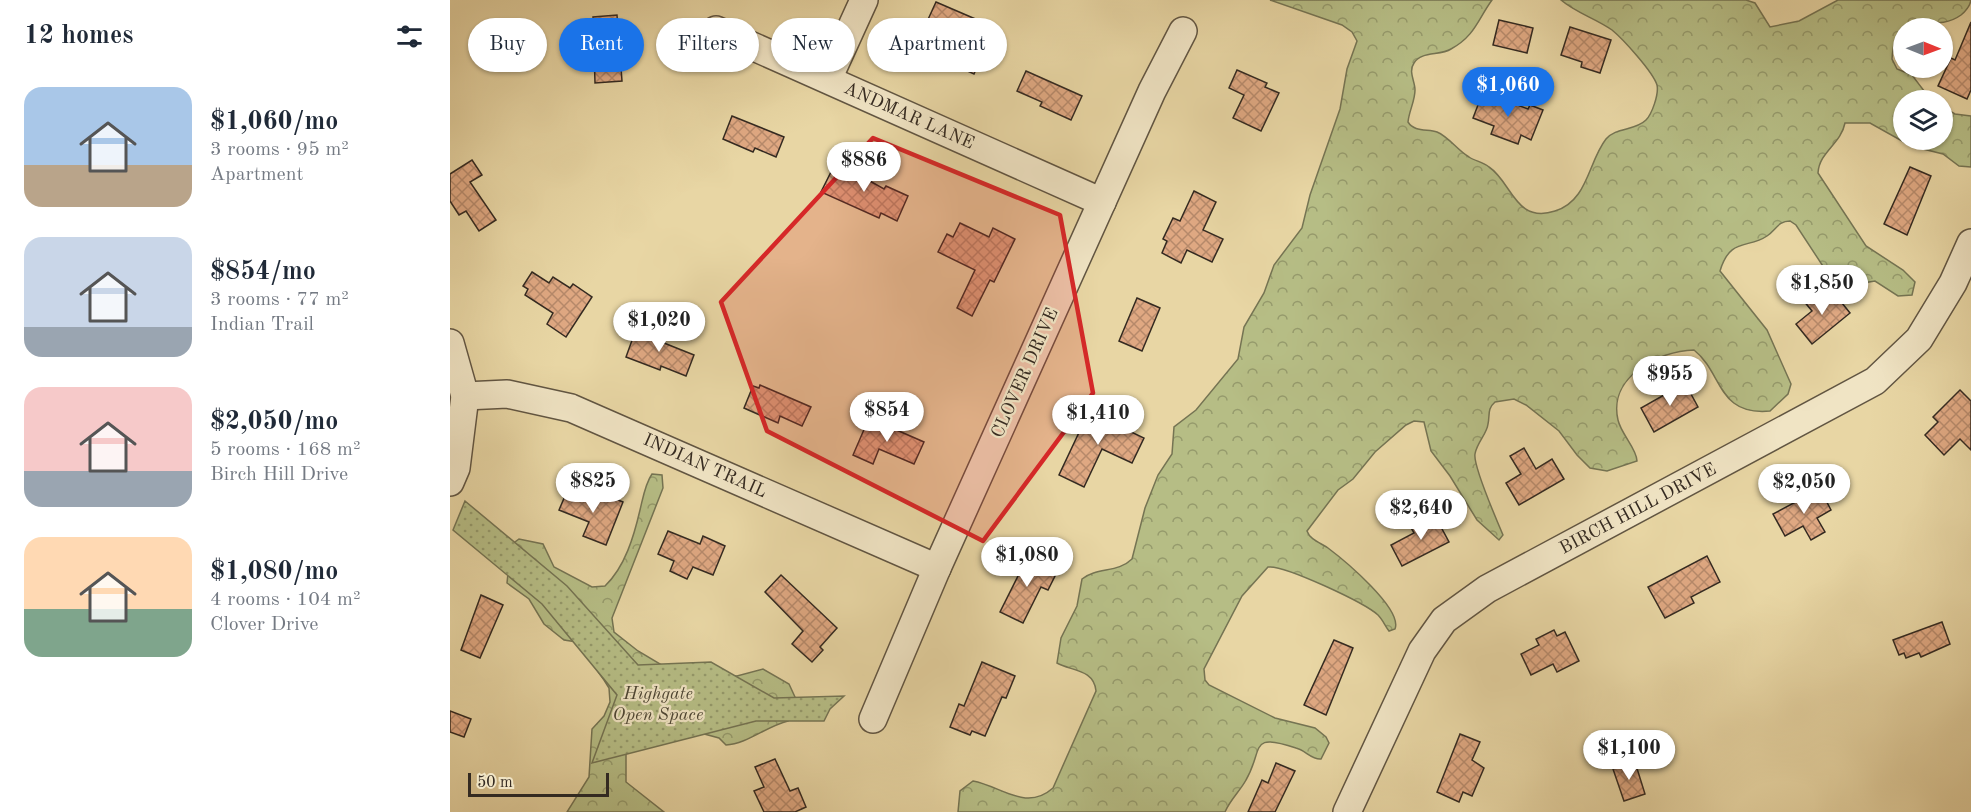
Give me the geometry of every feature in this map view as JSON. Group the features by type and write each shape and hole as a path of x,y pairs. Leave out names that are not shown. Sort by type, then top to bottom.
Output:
{"street":[{"path":"828,79 864,0"},
{"name":"CLOVER DRIVE","path":"873,719 937,568 1152,91 1183,31"},
{"name":"ANDMAR LANE","path":"759,49 1102,202"},
{"name":"BIRCH HILL DRIVE","path":"1347,812 1422,651 1444,620 1487,589 1875,381 1919,339 1953,283 1971,243"},
{"path":"450,343 465,396 456,468 450,482"},
{"name":"INDIAN TRAIL","path":"465,396 507,394 571,408 937,568"}],"highlighted area":[{"path":"873,138 1060,215 1093,393 983,541 767,431 721,302"}],"green space":[{"path":"1270,0 1492,0 1466,39 1447,51 1426,55 1414,63 1412,73 1415,94 1408,122 1417,129 1441,134 1465,154 1487,165 1523,207 1531,212 1542,213 1555,211 1574,199 1581,190 1606,139 1610,135 1637,126 1646,120 1653,109 1657,93 1657,85 1650,72 1617,34 1561,0 1746,0 1755,3 1770,27 1799,21 1838,0 1971,0 1965,12 1953,19 1893,18 1893,78 1914,78 1923,90 1893,90 1893,136 1870,123 1845,123 1839,137 1819,166 1818,173 1866,246 1903,270 1915,282 1912,295 1898,296 1875,281 1857,284 1832,280 1796,225 1790,221 1780,224 1760,240 1734,248 1724,260 1720,271 1767,330 1791,384 1788,394 1770,411 1753,411 1740,407 1730,400 1711,370 1694,350 1666,355 1651,361 1628,379 1617,405 1618,420 1637,461 1607,471 1590,468 1559,431 1526,405 1514,399 1495,402 1490,410 1487,428 1475,454 1475,460 1503,535 1499,540 1477,520 1450,476 1431,451 1424,422 1414,421 1406,425 1375,452 1353,479 1338,490 1307,531 1313,539 1346,563 1382,598 1395,620 1395,629 1389,631 1378,615 1342,594 1291,572 1268,567 1242,596 1204,669 1205,680 1209,685 1275,718 1315,728 1326,737 1329,743 1321,759 1299,749 1270,742 1264,743 1257,752 1246,780 1225,812 958,812 960,791 973,781 1023,798 1043,795 1053,788 1096,691 1091,678 1057,663 1061,638 1077,606 1082,579 1088,575 1120,566 1132,559 1145,508 1158,475 1172,454 1174,427 1196,410 1238,359 1244,327 1264,293 1274,265 1302,228 1310,195 1340,109 1347,69 1357,41 1352,32 1342,25"},
{"path":"1953,113 1971,116 1971,167 1959,166 1943,154 1927,150 1953,150"},
{"name":"Highgate Open Space","path":"652,474 662,475 663,488 612,618 614,632 638,651 675,673 737,676 763,669 789,684 795,697 788,721 742,742 726,745 719,738 682,728 626,753 626,782 664,812 567,812 589,777 592,729 604,716 610,702 609,688 577,642 564,640 544,624 529,599 507,583 511,545 519,539 543,544 554,567 592,587 605,586 618,570 628,551 646,487"},
{"name":"Highgate Open Space","path":"465,501 567,586 638,665 711,662 774,698 844,696 830,709 824,721 756,721 592,763 617,695 542,604 453,530"}],"building":[{"path":"936,2 973,18 929,18"},
{"path":"617,15 617,18 593,18"},
{"path":"1499,20 1533,28 1527,53 1493,45"},
{"path":"1971,22 1971,90 1967,99 1953,93 1953,90 1938,86 1942,78 1953,78 1953,59 1955,60"},
{"path":"1570,27 1611,40 1600,73 1581,67 1582,62 1561,55"},
{"path":"1237,70 1267,83 1265,87 1279,93 1261,131 1233,118 1244,95 1229,88"},
{"path":"1026,71 1082,96 1071,120 1040,106 1042,102 1017,91"},
{"path":"595,72 621,72 622,81 595,83"},
{"path":"1483,92 1528,109 1530,105 1543,110 1531,140 1521,135 1518,144 1491,134 1494,126 1473,118"},
{"path":"732,116 784,137 776,157 755,148 753,152 723,139"},
{"path":"472,160 482,175 470,182 496,220 479,231 466,211 459,215 450,201 450,174"},
{"path":"836,162 884,189 886,186 908,196 897,221 881,213 879,218 821,192"},
{"path":"1910,167 1931,176 1907,235 1884,224"},
{"path":"1194,191 1216,202 1203,230 1223,239 1212,262 1187,250 1181,263 1162,253 1167,241 1163,239 1173,218 1180,221"},
{"path":"960,223 989,237 993,228 1015,239 994,282 990,280 972,316 957,308 975,270 938,252 947,234 953,237"},
{"path":"532,272 549,283 553,277 570,288 573,284 592,297 566,337 547,324 553,313 525,295 528,289 523,286"},
{"path":"1816,290 1825,301 1834,293 1850,313 1812,344 1796,324 1812,311 1803,300"},
{"path":"1137,298 1160,308 1142,351 1119,341"},
{"path":"653,328 667,334 664,343 694,355 686,376 661,366 660,370 626,357 635,332 650,338"},
{"path":"1685,383 1698,407 1654,432 1641,408"},
{"path":"760,385 811,407 802,426 780,416 778,423 744,408 753,386 759,388"},
{"path":"1960,390 1971,401 1971,450 1960,439 1944,455 1925,435 1938,422 1933,417"},
{"path":"1091,407 1110,417 1108,421 1144,438 1132,463 1102,449 1084,487 1059,475"},
{"path":"869,418 924,442 914,464 879,449 873,464 853,455"},
{"path":"1524,448 1536,469 1552,459 1564,479 1519,505 1506,483 1521,474 1510,456"},
{"path":"568,489 597,500 600,493 623,502 606,545 583,536 589,522 559,510"},
{"path":"1820,489 1831,510 1817,518 1825,532 1811,540 1803,526 1785,536 1773,514"},
{"path":"1434,514 1449,542 1402,566 1391,545 1414,533 1410,526"},
{"path":"668,531 700,544 703,536 725,546 713,575 693,567 687,579 670,571 674,561 658,554"},
{"path":"1029,554 1049,564 1045,571 1055,576 1048,590 1041,587 1023,623 1000,612"},
{"path":"1707,556 1720,582 1691,597 1694,603 1665,618 1648,587"},
{"path":"781,575 837,628 820,647 823,650 812,662 792,644 803,631 765,592"},
{"path":"481,595 503,605 480,658 461,650"},
{"path":"1942,622 1950,644 1921,657 1919,653 1906,658 1904,653 1899,655 1893,640"},
{"path":"1554,630 1557,636 1565,632 1579,661 1557,672 1553,664 1531,675 1521,654 1539,645 1536,639"},
{"path":"1334,640 1353,648 1326,715 1304,705"},
{"path":"982,662 1015,676 1006,698 1002,697 985,736 972,731 970,735 950,727 959,704 964,706"},
{"path":"450,711 471,719 464,737 450,732"},
{"path":"1460,734 1480,742 1472,760 1484,768 1472,796 1463,792 1459,802 1437,792"},
{"path":"775,759 790,791 798,788 806,807 795,812 764,812 754,791 764,787 755,767"},
{"path":"1635,762 1645,794 1624,801 1613,769"},
{"path":"1276,763 1295,771 1275,812 1248,812 1262,780 1268,783"}]}
